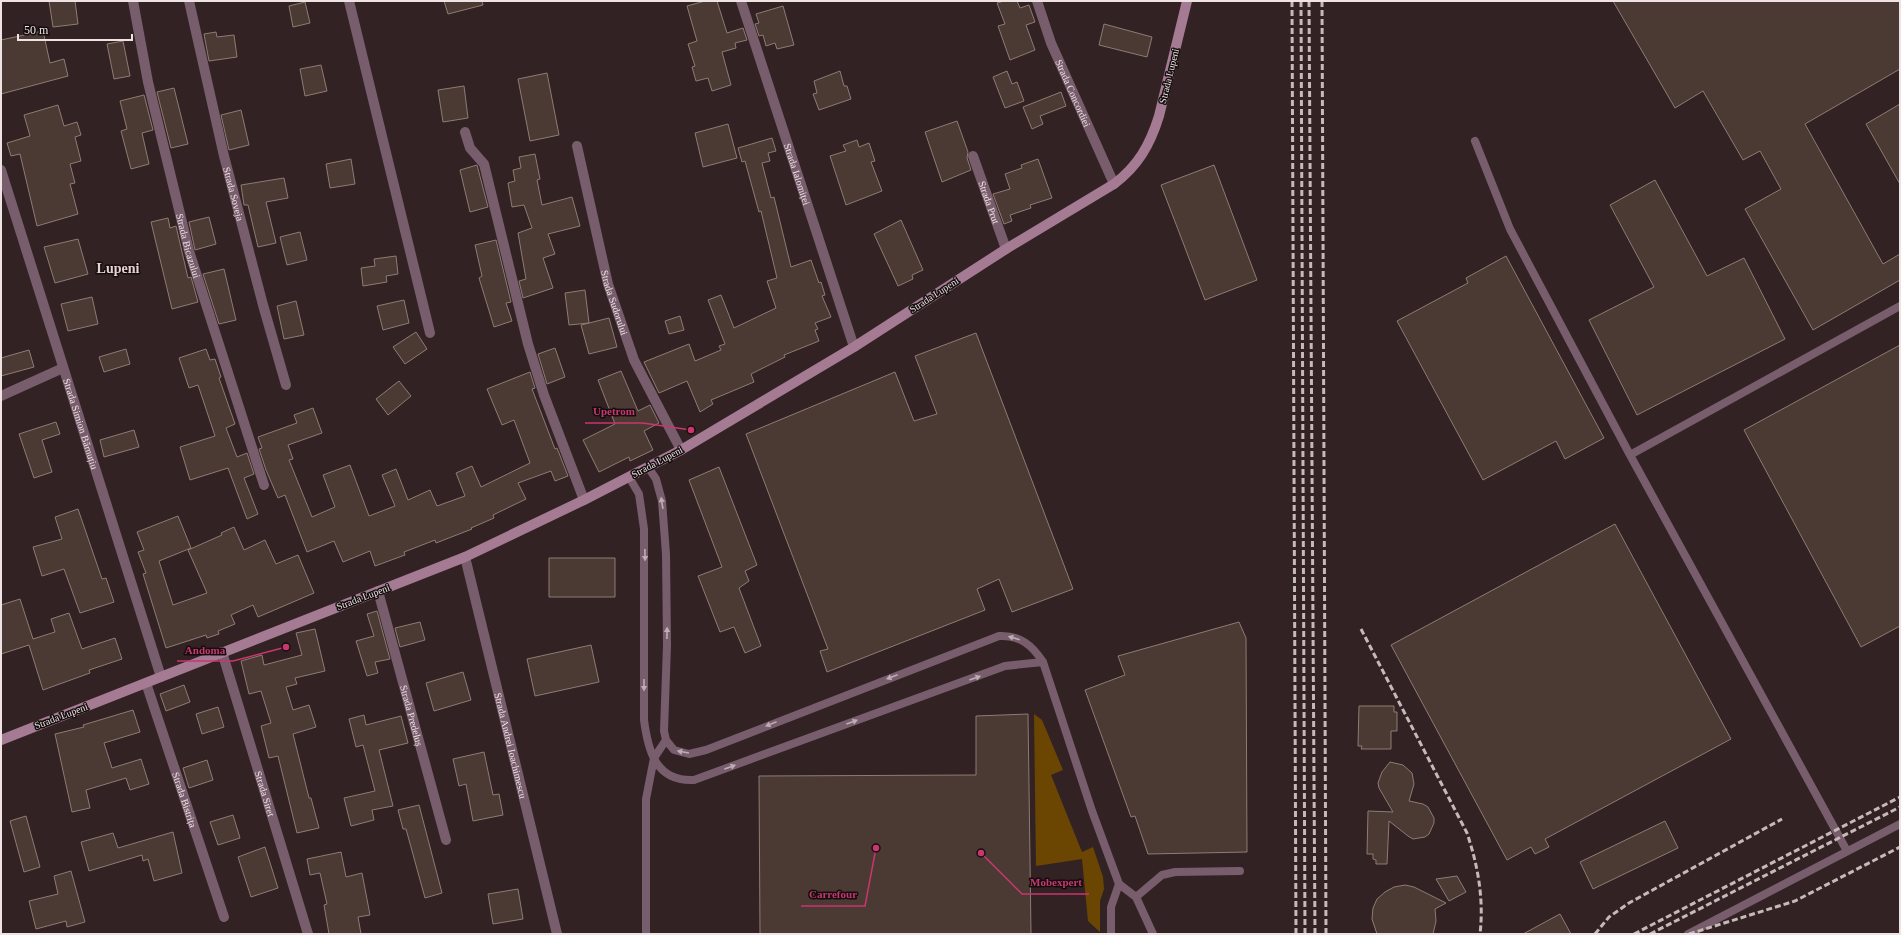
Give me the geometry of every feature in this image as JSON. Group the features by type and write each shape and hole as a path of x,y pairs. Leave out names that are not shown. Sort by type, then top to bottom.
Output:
{"street":[{"name":"Strada Bicazului","path":"133,1 148,82 189,251 264,485"},
{"name":"Strada Soveja","path":"188,1 226,164 263,305 286,385"},
{"path":"349,1 430,333"},
{"name":"Strada Ialomiței","path":"741,1 854,347"},
{"name":"Strada Concordiei","path":"1037,1 1051,43 1114,184"},
{"name":"Strada Lupeni","path":"1,740 465,557 584,500 682,450 854,347 1006,249 1114,184 1127,174 1137,162 1153,135 1187,1"},
{"path":"465,132 470,148 484,164 528,344 544,395 584,500"},
{"name":"Strada Sudorului","path":"578,146 608,284 634,360 682,450"},
{"name":"Strada Prut","path":"973,156 1006,249"},
{"name":"Strada Simion Bărnuțiu","path":"1,170 161,677"},
{"path":"1,396 63,368"},
{"name":"Strada Andrei Ioachimescu","path":"465,557 557,934"},
{"name":"Strada Predeluș","path":"378,591 446,840"},
{"name":"Strada Siret","path":"222,652 308,934"},
{"name":"Strada Bistrița","path":"146,683 224,917"}],"lane":[{"path":"1475,141 1510,229 1630,455 1847,851"},
{"path":"1630,455 1900,306"},
{"path":"648,467 656,480 659,489 662,501 665,531 667,612 664,731 666,740 670,746 679,752 689,754 706,750 999,636 1008,636 1026,642 1034,649 1043,662 1092,810 1119,884 1136,898 1153,934"},
{"path":"629,477 639,494 643,517 645,555 644,720 647,743 654,758 668,775 676,779 694,780 1005,666 1043,662"},
{"path":"646,934 646,799 654,758 666,740"},
{"path":"1688,934 1900,824"},
{"path":"1136,898 1162,875 1175,872 1240,871"},
{"path":"1111,934 1111,907 1119,884"}],"shaded area":[{"path":"1034,714 1042,720 1063,770 1051,775 1082,852 1093,847 1103,877 1104,889 1100,901 1100,932 1088,921 1082,859 1036,866"}],"building":[{"path":"49,1 75,1 78,24 53,27"},
{"path":"444,1 482,1 483,5 448,14"},
{"path":"705,1 717,1 727,33 743,28 747,40 735,43 736,48 722,52 731,85 712,91 708,78 696,81 692,67 695,66 688,44 697,41 687,6"},
{"path":"1004,1 1017,1 1020,8 1029,5 1035,22 1026,25 1035,50 1010,60 998,26 1005,24 997,3"},
{"path":"1613,1 1900,1 1900,69 1805,124 1883,264 1900,254 1900,280 1813,330 1745,209 1781,189 1760,151 1743,160 1703,91 1675,108"},
{"path":"305,2 310,23 293,27 289,6"},
{"path":"783,6 794,45 777,49 775,43 766,46 763,35 759,36 755,24 759,23 756,14"},
{"path":"1104,24 1152,37 1147,57 1099,45"},
{"path":"43,31 50,63 64,59 68,76 1,94 1,40"},
{"path":"216,32 217,37 234,35 237,57 209,61 204,34"},
{"path":"123,41 130,76 114,79 107,44"},
{"path":"321,65 327,91 305,96 300,69"},
{"path":"840,71 844,86 847,86 851,99 819,110 813,94 817,93 814,81"},
{"path":"1007,71 1012,84 1017,82 1024,101 1005,108 993,77"},
{"path":"547,73 559,135 530,141 518,79"},
{"path":"464,86 468,118 443,122 438,90"},
{"path":"174,88 188,144 171,148 157,92"},
{"path":"1061,92 1066,106 1040,116 1043,124 1032,129 1023,107"},
{"path":"144,95 153,130 142,133 149,164 131,169 121,131 127,129 120,101"},
{"path":"1900,104 1900,184 1866,124"},
{"path":"58,105 64,126 77,122 81,135 75,137 81,161 70,164 75,183 70,184 78,214 37,226 20,154 11,156 7,143 30,136 24,115"},
{"path":"241,110 249,145 229,150 221,115"},
{"path":"957,121 968,152 967,158 971,170 942,182 925,132"},
{"path":"728,124 737,158 703,167 695,133"},
{"path":"772,138 776,151 768,153 770,161 762,163 771,198 774,197 791,267 811,260 819,283 821,282 825,295 822,296 831,317 815,323 818,329 815,330 819,341 784,355 785,357 751,374 754,382 711,400 713,404 700,412 687,381 659,393 644,362 689,344 695,361 721,350 719,346 725,344 708,300 721,295 734,328 776,308 767,281 777,278 761,211 759,212 745,161 742,162 738,148"},
{"path":"857,140 859,147 869,143 875,161 871,162 882,191 846,205 830,156 846,151 843,145"},
{"path":"535,154 540,179 537,180 542,205 572,197 580,226 548,234 555,254 543,258 553,288 523,298 519,281 526,279 518,233 532,228 524,205 512,207 508,183 515,181 513,170 521,168 519,157"},
{"path":"351,159 355,184 330,188 326,164"},
{"path":"1038,159 1052,198 1030,205 1031,208 1010,215 1012,221 1004,224 993,194 1010,189 1005,174 1022,168 1021,165"},
{"path":"477,165 488,207 470,212 460,170"},
{"path":"1214,165 1257,280 1205,300 1161,185"},
{"path":"284,178 288,198 266,202 276,243 258,247 248,205 244,205 241,185"},
{"path":"1655,180 1707,276 1744,258 1785,339 1637,415 1589,320 1654,287 1610,205"},
{"path":"209,217 216,244 195,250 189,222"},
{"path":"168,218 170,228 176,226 188,278 191,277 198,302 172,309 151,222"},
{"path":"901,220 923,270 912,275 913,279 898,286 874,234"},
{"path":"300,232 307,260 287,265 280,237"},
{"path":"78,239 88,274 55,283 44,247"},
{"path":"496,240 511,302 506,303 512,321 494,327 479,278 482,276 475,245"},
{"path":"396,256 398,274 386,276 387,282 363,286 361,268 375,266 374,259"},
{"path":"1506,256 1604,438 1565,459 1556,441 1483,480 1397,321 1468,283 1466,278"},
{"path":"224,269 236,320 219,324 203,274"},
{"path":"585,290 589,323 569,325 565,293"},
{"path":"92,297 98,324 68,331 61,304"},
{"path":"404,300 409,323 383,330 377,306"},
{"path":"296,301 304,335 284,339 277,306"},
{"path":"680,316 684,330 669,334 665,321"},
{"path":"609,318 617,347 589,354 581,325"},
{"path":"416,332 427,349 405,364 393,347"},
{"path":"976,333 1073,589 1012,612 999,579 977,589 985,610 827,672 820,651 828,649 746,434 895,372 914,421 937,414 915,356"},
{"path":"1900,345 1900,626 1861,647 1744,430"},
{"path":"555,348 565,377 547,384 538,354"},
{"path":"126,349 130,364 104,372 99,357"},
{"path":"206,349 210,360 215,359 221,377 219,378 235,424 226,428 237,457 247,453 254,474 244,478 258,514 247,519 228,468 190,480 180,447 215,436 198,385 189,388 179,358"},
{"path":"29,350 34,367 1,376 1,358"},
{"path":"621,371 638,411 650,405 659,423 644,431 653,450 630,461 629,457 599,472 583,440 615,424 598,380"},
{"path":"530,372 535,388 532,389 555,449 557,448 568,476 555,481 551,471 518,483 526,499 493,515 494,518 471,528 472,529 436,543 435,540 404,552 405,555 375,566 370,551 343,562 334,541 307,552 285,495 278,498 266,470 259,449 262,448 258,437 297,423 294,415 313,408 322,433 288,445 293,459 289,460 312,517 335,507 323,475 350,465 369,516 395,506 382,475 396,469 408,500 430,490 437,506 465,496 456,473 472,466 481,487 530,463 514,420 502,425 487,389"},
{"path":"399,381 411,396 388,415 376,399"},
{"path":"56,422 60,434 42,440 52,472 34,478 19,434"},
{"path":"134,430 139,447 104,457 100,440"},
{"path":"719,467 757,565 745,571 749,581 739,588 761,646 745,653 734,627 720,632 698,576 722,567 689,480"},
{"path":"78,509 102,579 106,578 114,602 80,613 64,569 42,576 33,547 62,539 55,517"},
{"path":"178,516 191,548 159,561 173,605 207,593 188,550 222,535 221,533 234,527 244,550 265,540 276,564 298,555 314,593 258,617 253,605 231,615 235,624 218,631 219,634 207,638 206,635 166,648 143,574 146,573 138,552 144,550 137,532"},
{"path":"1615,524 1731,739 1545,839 1549,847 1535,854 1531,847 1507,860 1391,645"},
{"path":"549,558 615,558 615,597 549,597"},
{"path":"20,599 33,639 55,632 51,619 69,613 82,649 115,638 122,659 89,670 90,673 43,690 29,645 1,654 1,605"},
{"path":"377,611 390,659 375,662 378,673 367,676 356,641 374,636 367,614"},
{"path":"420,622 425,640 400,647 395,628"},
{"path":"1239,622 1246,638 1247,852 1148,854 1135,816 1131,817 1085,690 1125,675 1118,656"},
{"path":"315,629 325,671 295,678 297,684 286,687 293,710 309,705 316,727 293,734 309,798 311,798 319,828 297,833 278,756 269,758 261,726 271,723 261,691 249,694 241,661 262,655 264,665 302,655 296,633"},
{"path":"591,645 599,682 535,696 527,659"},
{"path":"463,672 471,700 434,711 426,683"},
{"path":"184,685 190,702 166,711 160,694"},
{"path":"1359,706 1394,706 1394,712 1397,712 1397,731 1391,731 1391,749 1361,749 1362,746 1358,746"},
{"path":"218,707 224,727 202,734 196,714"},
{"path":"133,710 140,732 104,743 112,768 141,759 149,784 130,790 126,778 86,790 90,808 72,812 55,734 84,727 83,725"},
{"path":"1028,714 1031,934 760,934 759,776 976,775 976,716"},
{"path":"364,715 366,725 401,716 408,743 379,750 393,806 372,810 374,820 351,826 344,798 375,791 363,745 356,747 349,719"},
{"path":"484,752 493,795 499,794 503,815 473,821 466,784 459,786 453,759"},
{"path":"207,760 213,780 189,788 183,768"},
{"path":"1390,762 1403,765 1412,773 1414,784 1409,801 1423,804 1428,807 1434,818 1434,823 1429,834 1425,837 1413,839 1389,821 1387,864 1376,864 1376,860 1373,859 1373,854 1367,854 1368,811 1393,812 1379,788 1378,783 1382,772"},
{"path":"419,805 442,893 425,898 406,829 403,829 398,810"},
{"path":"233,815 240,838 218,845 210,822"},
{"path":"26,816 40,867 24,872 10,821"},
{"path":"1665,821 1678,848 1593,889 1580,862"},
{"path":"173,832 182,873 154,881 148,859 143,861 142,855 89,871 81,842 113,833 118,848"},
{"path":"265,847 278,888 251,897 238,857"},
{"path":"341,852 346,877 362,873 370,915 358,917 361,934 329,934 324,905 327,904 320,873 310,875 307,859"},
{"path":"71,871 85,922 67,927 66,921 36,929 29,901 58,894 54,876"},
{"path":"1457,876 1466,892 1449,901 1436,879"},
{"path":"1405,885 1414,887 1446,903 1435,909 1436,921 1433,934 1377,934 1372,919 1373,908 1377,899 1394,887"},
{"path":"518,889 523,919 493,924 488,894"},
{"path":"1560,914 1571,934 1523,934 1547,921"}],"railway":[{"path":"1292,1 1296,934"},
{"path":"1301,1 1305,934"},
{"path":"1309,1 1315,934"},
{"path":"1322,1 1326,934"},
{"path":"1361,629 1467,833 1477,870 1481,895 1480,934"},
{"path":"1634,934 1900,797"},
{"path":"1650,934 1900,807"},
{"path":"1595,934 1609,917 1629,903 1782,819"},
{"path":"1689,934 1795,901 1900,847"}],"place":[{"name":"Upetrom","path":"691,430"},
{"name":"Andoma","path":"286,647"},
{"name":"Carrefour","path":"876,848"},
{"name":"Mobexpert","path":"981,853"}],"district":[{"name":"Lupeni","path":"118,268"}]}
